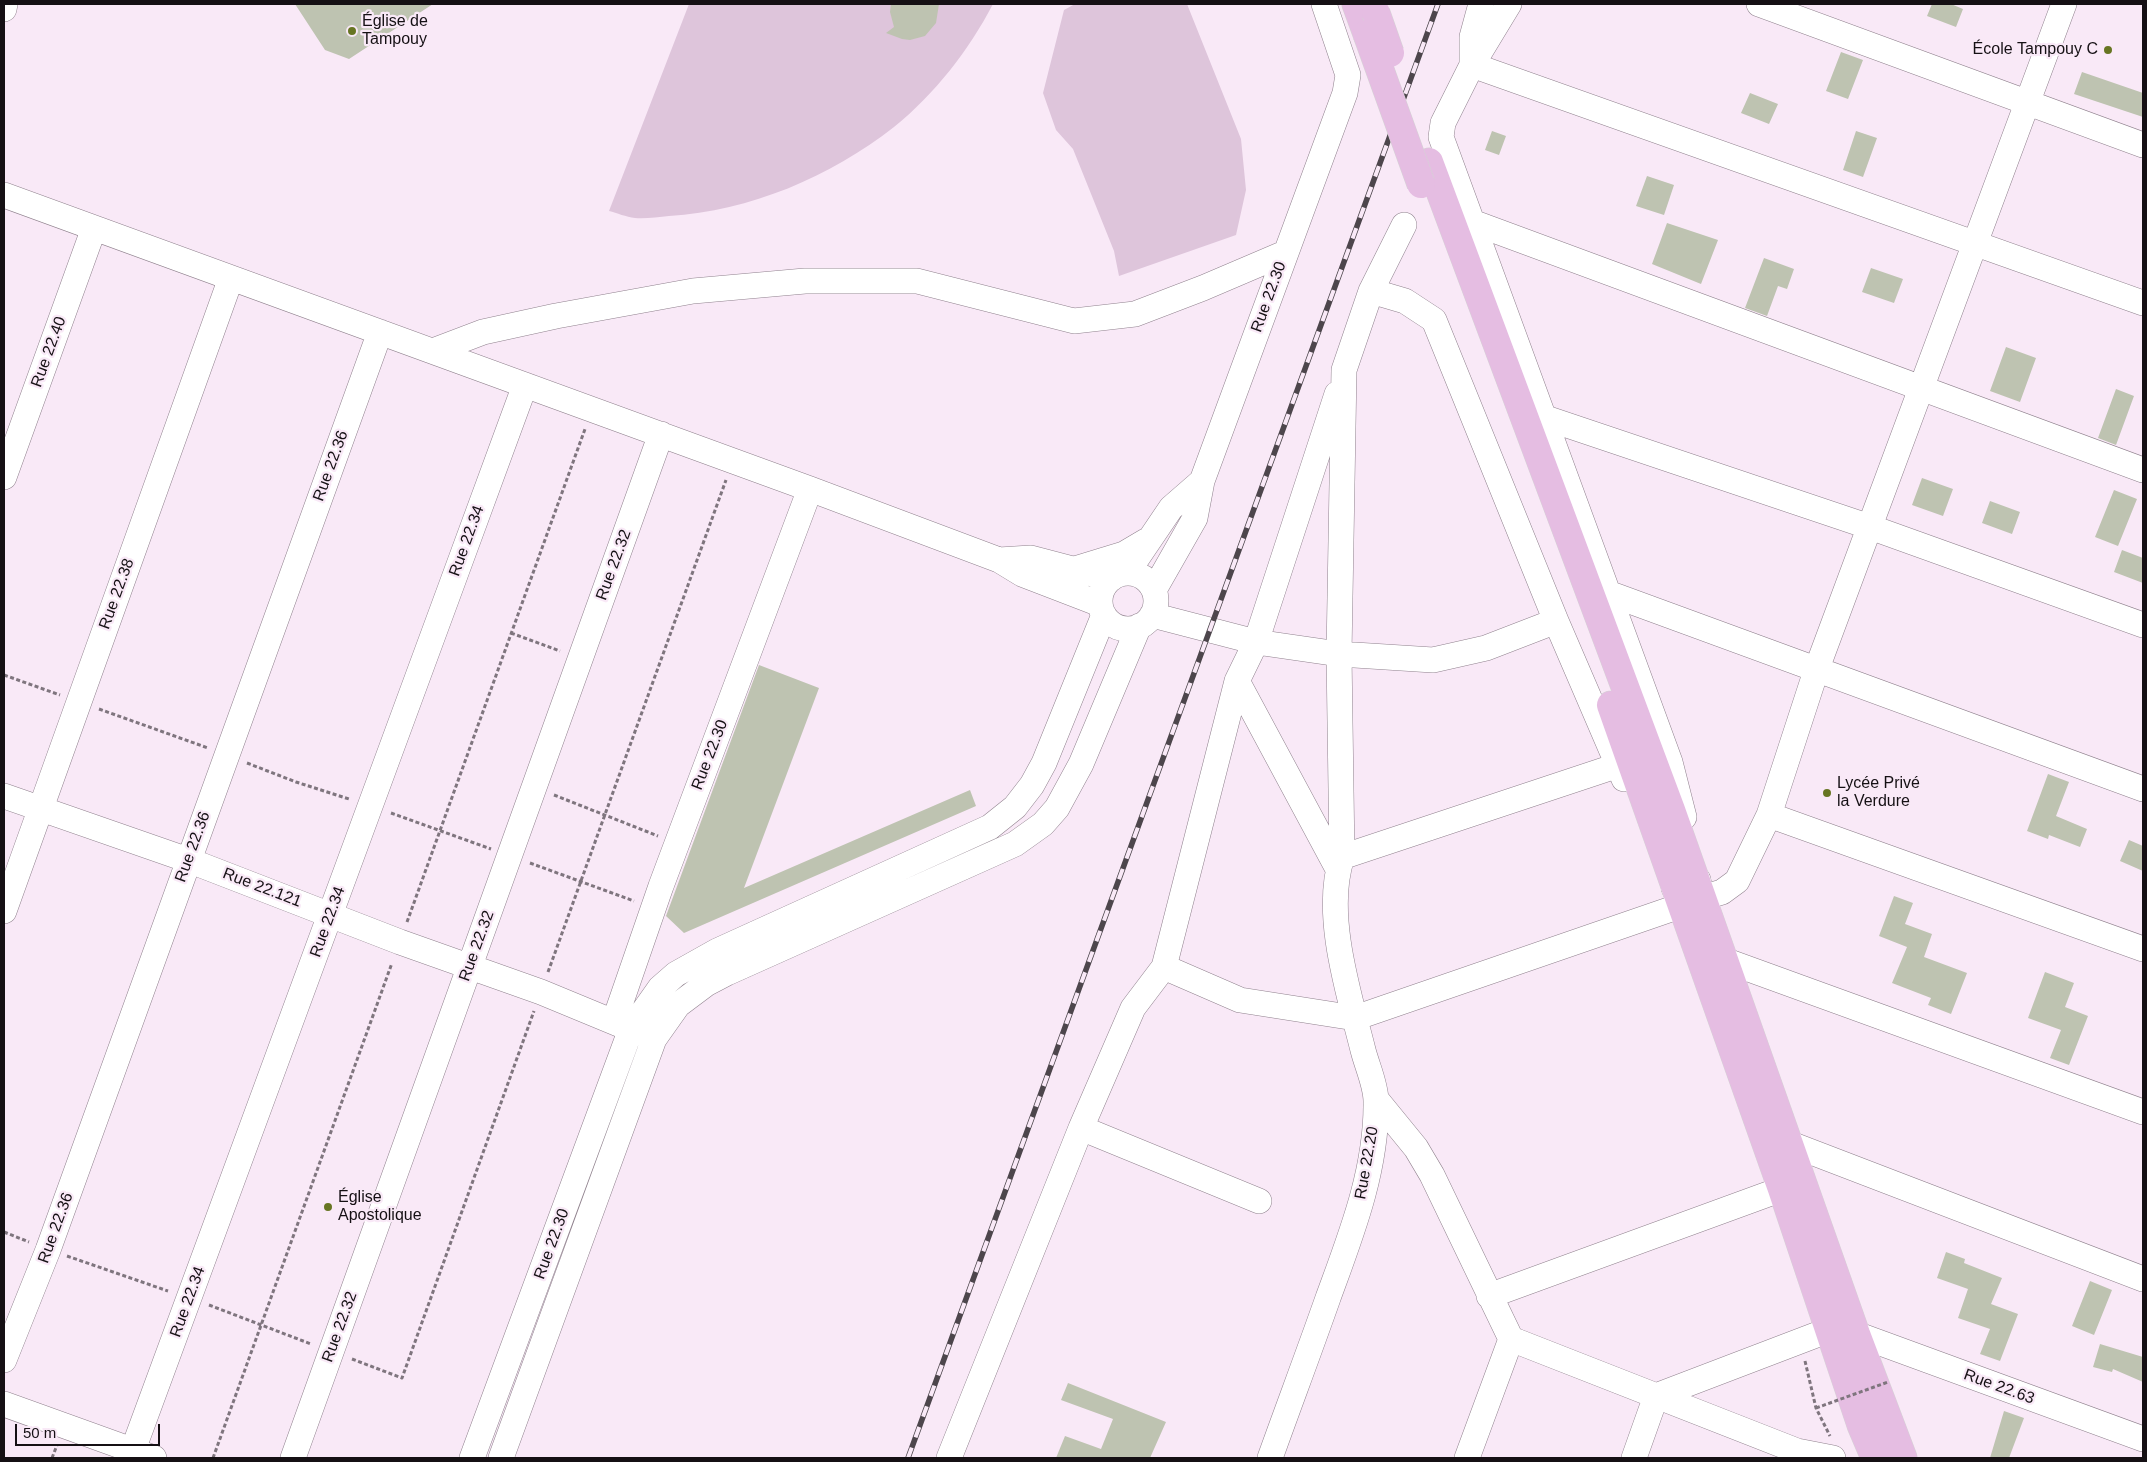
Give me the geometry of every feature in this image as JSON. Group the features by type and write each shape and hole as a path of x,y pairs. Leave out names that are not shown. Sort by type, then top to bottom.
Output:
{"main road":[{"path":"1368,14 1425,173 1667,801 1692,902 1782,1189 1861,1425 1875,1458"},
{"path":"1692,902 1724,960 1856,1334 1903,1458"},
{"path":"1887,1414 1914,1458"},
{"path":"1861,1425 1863,1458"}],"street":[{"path":"4,8 6,4"},
{"name":"Rue 22.30","path":"1154,590 1195,518 1202,482 1345,93 1348,74 1324,4"},
{"path":"1472,65 1472,36 1481,4"},
{"path":"1509,4 1472,65 1443,123 1441,137 1670,762 1681,801 1692,902"},
{"path":"1759,4 2143,144"},
{"path":"1164,967 1240,1000 1355,1018 1722,892 1737,881 1769,815 1816,671 2064,4"},
{"path":"1472,65 2143,303"},
{"path":"4,195 661,434 999,560 1022,574 1102,610 1115,626 1131,628 1145,621 1256,642 1339,654 1434,660 1486,648 1556,621"},
{"path":"1472,222 2143,470"},
{"path":"949,1458 1081,1128 1133,1008 1164,967 1237,681 1256,642 1344,370 1372,291 1404,225"},
{"name":"Rue 22.40","path":"4,477 94,228"},
{"path":"433,351 483,332 556,316 693,291 805,281 917,281 1074,321 1135,314 1203,288 1285,253"},
{"name":"Rue 22.38","path":"4,911 232,278"},
{"path":"1372,291 1405,301 1434,320 1556,621 1619,765 1642,826 1692,902"},
{"name":"Rue 22.36","path":"4,1360 48,1250 380,332"},
{"name":"Rue 22.20","path":"1270,1458 1349,1242 1367,1183 1373,1148 1376,1099 1355,1018 1340,948 1336,917 1340,863 1339,654 1344,370"},
{"name":"Rue 22.34","path":"139,1456 190,1298 253,1119 331,914 525,385"},
{"path":"1543,417 1870,526 2143,625"},
{"name":"Rue 22.32","path":"293,1458 661,434"},
{"path":"633,1030 660,988 676,974 694,963 990,826 1015,807 1032,785 1044,763 1102,610 1102,590 1119,576 1151,538 1171,508 1202,482"},
{"name":"Rue 22.30","path":"501,1458 633,1030 654,908 810,489"},
{"path":"1074,570 1124,554 1151,538"},
{"path":"633,1030 678,1005 706,984 1015,844 1043,824 1058,808 1082,764 1156,599 1154,590 1143,578 1074,570 1031,558 999,560"},
{"path":"1608,593 1816,671 2143,789"},
{"path":"1237,681 1340,863 1619,765"},
{"name":"Rue 22.121","path":"4,796 188,860 400,942 541,992 633,1030"},
{"path":"1769,815 2143,949"},
{"path":"1724,960 2143,1112"},
{"name":"Rue 22.30","path":"472,1458 633,1030"},
{"path":"1376,1099 1416,1148 1432,1175 1511,1339 1656,1396 1795,1454 1833,1450"},
{"path":"1081,1128 1259,1201"},
{"path":"1788,1143 2143,1279"},
{"path":"1489,1296 1782,1189"},
{"path":"1634,1458 1656,1396 1829,1330"},
{"name":"Rue 22.63","path":"1856,1334 2143,1439"},
{"path":"1467,1458 1511,1339"},
{"path":"4,1404 139,1456"},
{"path":"2138,1458 2143,1444"}],"path":[{"path":"402,1378 733,461"},
{"path":"511,633 580,658"},
{"path":"4,675 227,755 296,782 370,806 654,908"},
{"path":"534,787 677,843"},
{"path":"1800,1341 1816,1408 1833,1450"},
{"path":"1816,1408 1888,1382"}],"shaded area":[{"path":"689,4 993,4 973,38 950,70 909,114 869,145 816,176 759,199 699,213 643,218 609,211"},
{"path":"1075,4 1187,4 1241,139 1246,190 1236,235 1119,276 1114,251 1073,149 1056,130 1043,93 1064,10"}],"building":[{"name":"Église de Tampouy","path":"295,4 433,4 349,59 325,50"},
{"path":"891,4 939,4 936,23 925,36 910,40 886,33 894,27 890,12"},
{"path":"1932,4 1951,4 1963,9 1956,27 1927,16"},
{"path":"1841,52 1863,60 1848,99 1826,91"},
{"path":"2082,72 2143,93 2143,117 2074,94"},
{"path":"1750,93 1778,104 1769,124 1741,113"},
{"path":"1492,131 1506,136 1499,155 1485,150"},
{"path":"1856,131 1877,138 1863,177 1843,170"},
{"path":"1647,176 1674,185 1664,215 1636,206"},
{"path":"1667,223 1718,240 1701,284 1652,264"},
{"path":"1764,258 1794,269 1787,289 1778,286 1767,316 1745,308"},
{"path":"1871,268 1903,279 1894,303 1862,292"},
{"path":"2006,347 2036,358 2020,402 1990,391"},
{"path":"2116,389 2134,396 2116,445 2098,438"},
{"path":"1922,478 1953,489 1943,516 1912,505"},
{"path":"2114,490 2137,499 2118,546 2095,537"},
{"path":"1990,501 2020,512 2012,534 1982,523"},
{"path":"2122,550 2143,558 2143,583 2114,572"},
{"path":"759,665 819,688 744,888 970,790 976,806 684,933 666,916"},
{"path":"2048,774 2069,782 2056,816 2087,829 2080,847 2049,835 2048,839 2027,831"},
{"path":"2129,840 2143,846 2143,871 2120,861"},
{"path":"1894,896 1913,903 1905,924 1932,934 1924,957 1967,973 1951,1014 1928,1005 1931,998 1892,983 1907,947 1879,936"},
{"path":"2045,972 2074,983 2065,1007 2088,1016 2069,1065 2050,1058 2061,1030 2028,1018"},
{"path":"1946,1252 1965,1259 1964,1263 2002,1278 1991,1304 2018,1314 2000,1361 1980,1354 1990,1329 1958,1318 1968,1289 1937,1278"},
{"path":"2090,1281 2112,1290 2094,1335 2072,1326"},
{"path":"2100,1344 2143,1357 2143,1382 2113,1369 2112,1372 2093,1367"},
{"path":"1068,1383 1166,1422 1150,1458 1056,1458 1065,1436 1101,1449 1113,1419 1061,1400"},
{"path":"2004,1411 2024,1418 2009,1458 1990,1458"}],"railway":[{"path":"908,1458 1438,4"}],"place":[{"name":"Église de Tampouy","path":"352,31"},
{"name":"École Tampouy C","path":"2108,50"},
{"name":"Lycée Privé la Verdure","path":"1827,793"},
{"name":"Église Apostolique","path":"328,1207"}]}
